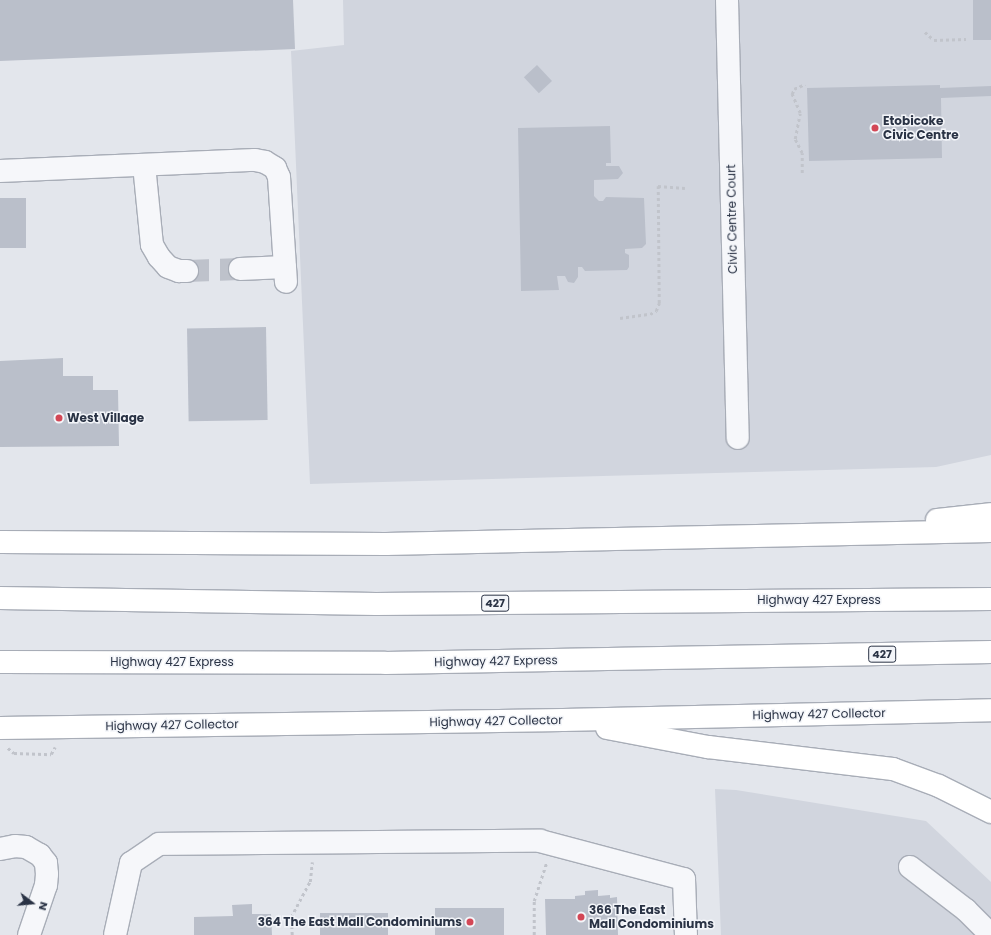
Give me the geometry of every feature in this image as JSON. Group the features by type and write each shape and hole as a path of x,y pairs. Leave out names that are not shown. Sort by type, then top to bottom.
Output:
{"highway":[{"path":"810,536 991,514"},
{"path":"0,542 386,544 991,532"},
{"name":"Highway 427 Express","path":"0,598 376,604 991,599"},
{"name":"Highway 427 Express","path":"0,662 385,663 991,652"},
{"name":"Highway 427 Collector","path":"0,728 563,720 991,710"},
{"path":"563,720 708,747 892,769 938,786 991,812"}],"street":[{"name":"Civic Centre Court","path":"727,0 738,438"},
{"path":"0,171 255,160 265,162 275,168 279,177 286,274 240,269"},
{"path":"144,165 152,245 159,257 168,267 179,271 186,271"},
{"path":"118,933 131,863 159,844 540,841 684,879 686,935"},
{"path":"0,849 15,846 26,847 40,855 46,863 48,874 46,885 29,935"},
{"path":"910,867 966,910 991,935"},
{"path":"966,910 967,935"}],"path":[{"path":"925,32 934,40 966,39"},
{"path":"802,173 802,153 795,139 800,120 800,113 792,94 794,88 805,84"},
{"path":"620,318 650,314 656,311 659,303 658,186 685,188"},
{"path":"292,935 291,916 310,882 313,843"},
{"path":"534,935 534,901 552,845"}],"shaded area":[{"path":"343,0 991,0 991,455 936,467 310,484 291,51 344,45"},
{"path":"715,789 736,790 926,821 991,882 991,935 721,935"}],"building":[{"path":"0,0 293,0 295,49 0,61"},
{"path":"973,0 991,0 991,40 973,40"},
{"path":"537,65 552,81 539,93 524,77"},
{"name":"Etobicoke Civic Centre","path":"940,85 940,88 991,86 991,96 941,98 942,158 809,161 807,88"},
{"path":"610,126 611,163 606,163 606,166 619,166 623,173 618,179 594,180 594,196 599,201 603,201 606,197 644,198 646,244 642,248 625,249 625,253 629,255 629,267 627,270 585,271 582,267 578,267 578,277 574,283 568,282 565,276 557,276 559,290 521,291 518,128"},
{"path":"0,198 26,198 26,248 0,248"},
{"path":"266,327 268,420 189,421 187,328"},
{"name":"West Village","path":"63,358 63,376 93,376 93,390 118,390 119,446 0,447 0,361"},
{"name":"366 The East Mall Condominiums","path":"598,890 598,896 610,895 610,898 617,897 618,935 546,935 545,899 575,899 575,896 585,895 585,891"},
{"path":"252,904 252,914 271,914 272,935 194,935 194,917 233,916 232,905"},
{"name":"364 The East Mall Condominiums","path":"435,908 504,908 504,935 435,935"},
{"name":"364 The East Mall Condominiums","path":"320,913 388,913 388,935 320,935"}],"tunnel":[{"path":"187,271 240,269"}],"place":[{"name":"Etobicoke Civic Centre","path":"875,128"},
{"name":"West Village","path":"59,418"},
{"name":"366 The East Mall Condominiums","path":"581,917"},
{"name":"364 The East Mall Condominiums","path":"470,922"}]}
